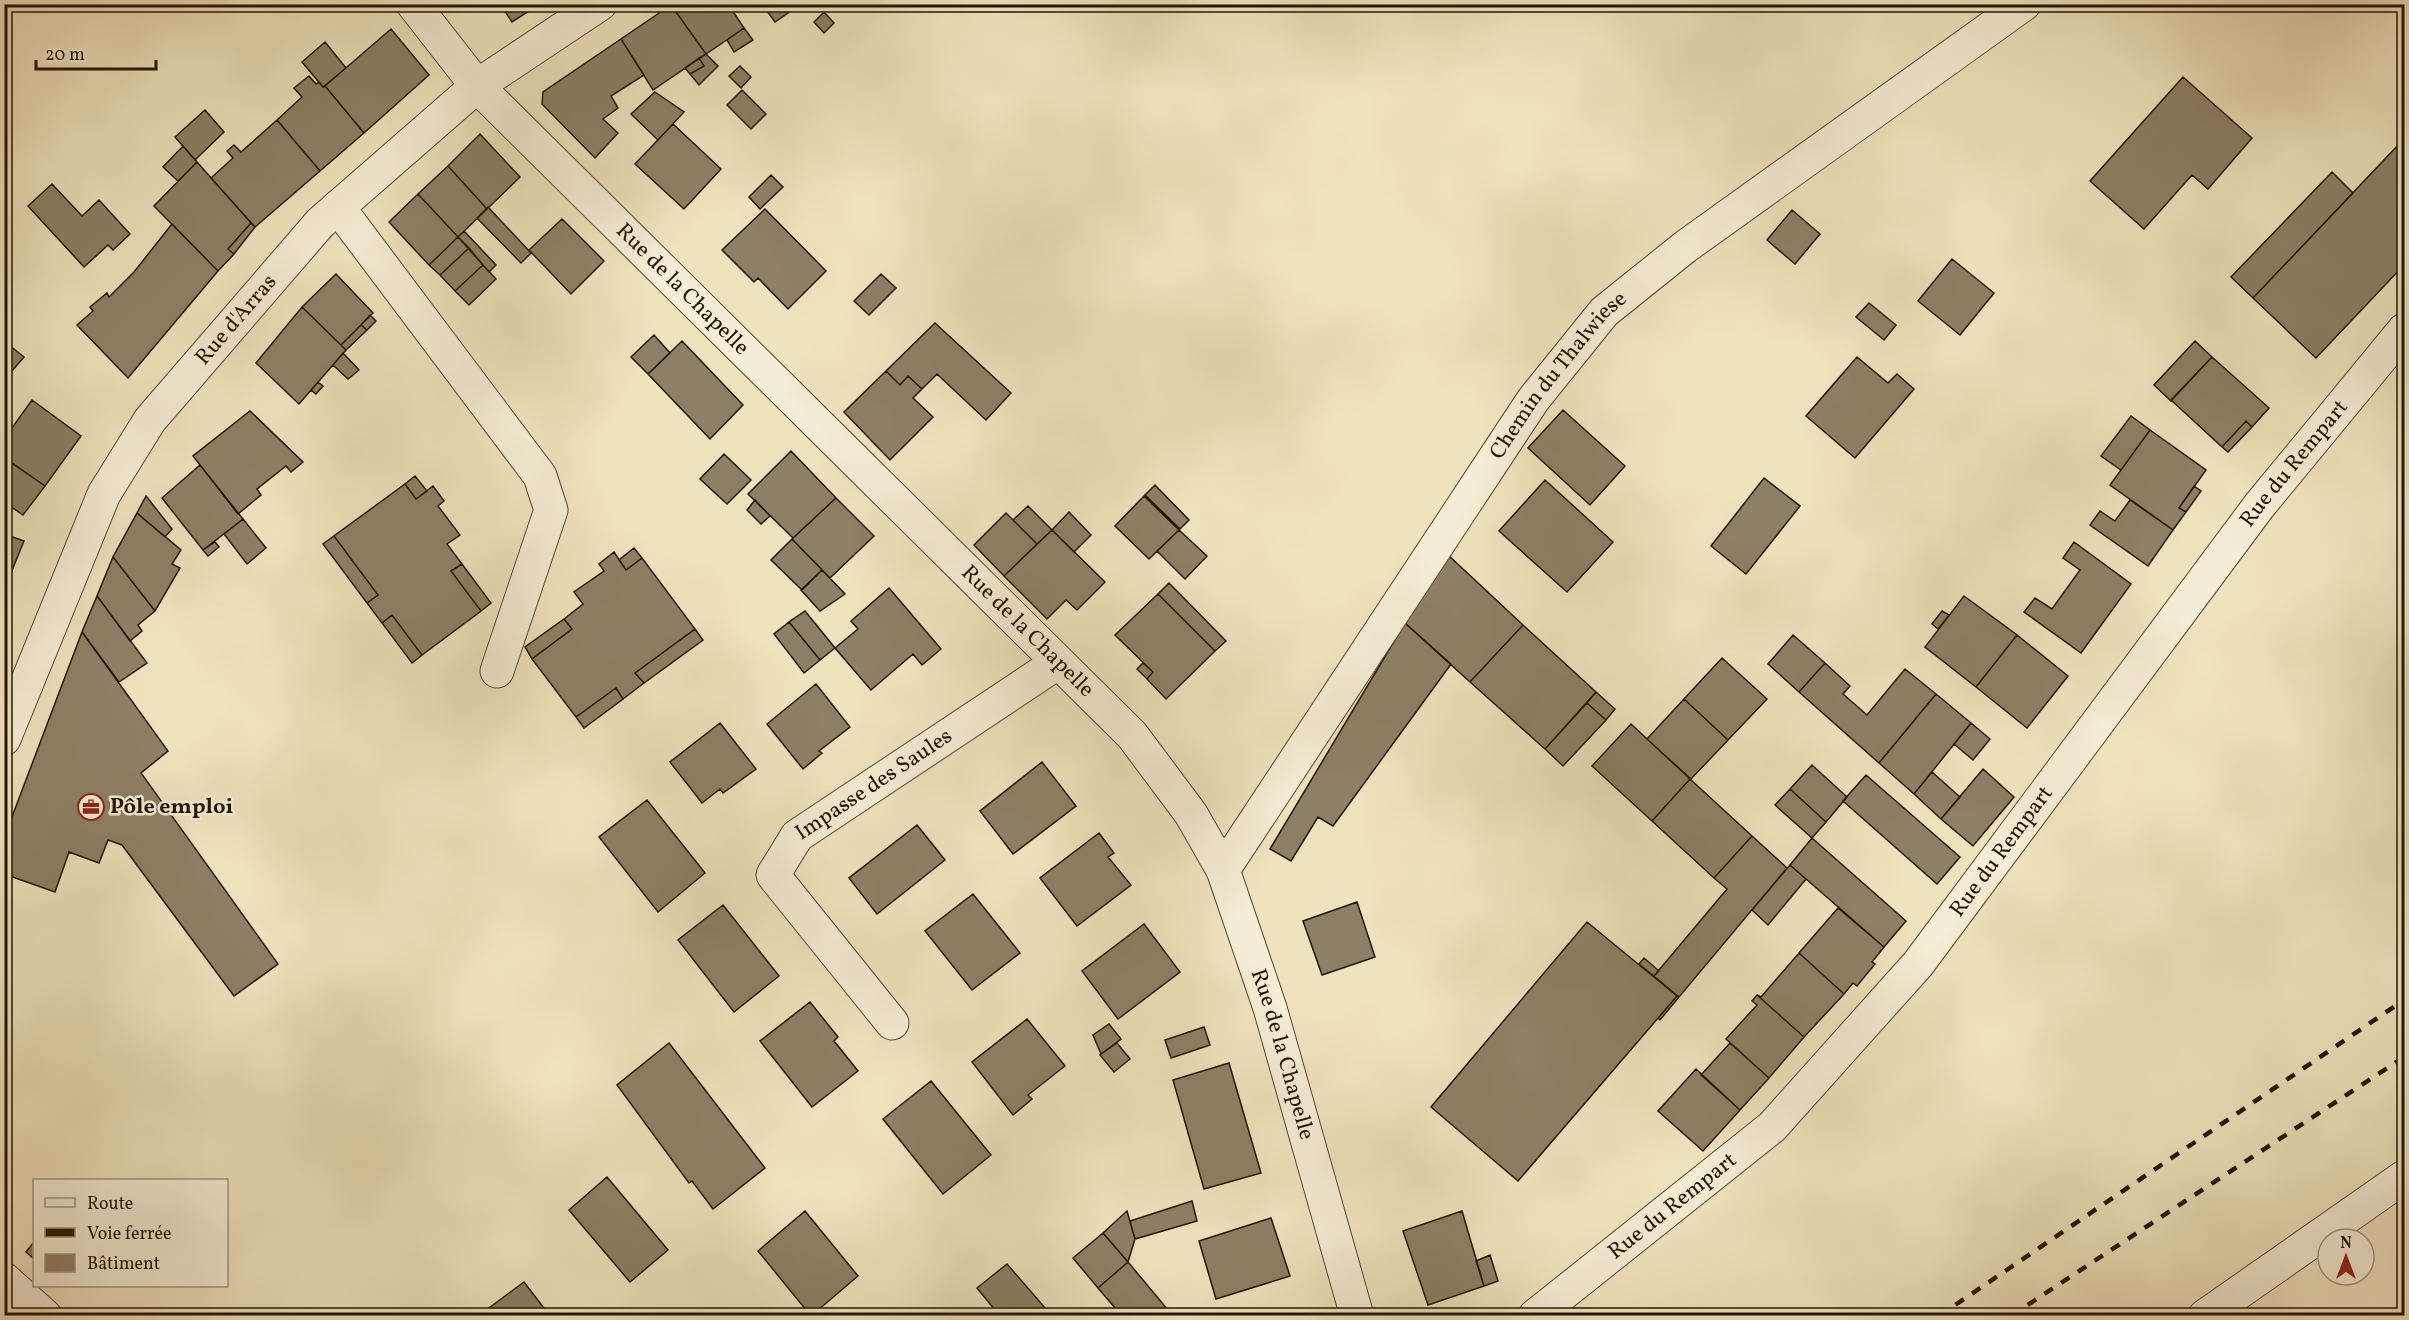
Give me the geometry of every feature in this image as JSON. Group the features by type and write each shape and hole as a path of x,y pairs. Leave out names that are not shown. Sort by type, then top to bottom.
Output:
{"street":[{"name":"Rue de la Chapelle","path":"412,4 477,86 1132,735 1191,814 1223,870 1270,1008 1357,1316"},
{"name":"Rue d'Arras","path":"4,739 104,494 150,420 305,240 338,207 477,86 600,4"},
{"name":"Chemin du Thalwiese","path":"1223,870 1533,400 1604,312 1685,247 2024,4"},
{"path":"338,207 540,476 551,510 498,671"},
{"name":"Rue du Rempart","path":"1535,1316 1772,1127 1918,964 2259,506 2404,330"},
{"name":"Impasse des Saules","path":"892,1023 773,875 797,836 1057,663"},
{"path":"2205,1316 2404,1177"},
{"path":"4,1279 45,1316"}],"building":[{"path":"500,4 540,4 512,22"},
{"path":"728,4 744,28 706,54 671,5"},
{"path":"762,4 801,4 775,22"},
{"path":"671,5 706,54 653,90 621,39"},
{"path":"824,12 834,23 824,33 814,22"},
{"path":"744,28 753,40 734,52 727,40"},
{"path":"391,29 429,75 364,133 325,86"},
{"path":"621,39 644,75 611,96 618,108 603,119 618,133 595,158 542,104 543,92"},
{"path":"325,42 346,68 323,87 302,62"},
{"path":"706,54 718,66 699,85 690,74 704,66 699,58"},
{"path":"699,58 704,66 690,74 685,68"},
{"path":"740,66 751,77 741,88 729,76"},
{"path":"309,76 316,84 319,82 323,87 325,86 364,133 320,171 277,120 302,97 294,88"},
{"path":"2183,77 2252,138 2208,189 2192,175 2144,229 2090,181"},
{"path":"742,90 766,114 751,129 727,105"},
{"path":"655,92 684,112 658,140 631,114"},
{"path":"205,110 224,132 195,160 175,137"},
{"path":"277,120 320,171 255,227 211,178 233,158 227,151 234,145 241,152"},
{"path":"673,124 721,169 684,209 635,164"},
{"path":"480,134 520,177 487,209 448,166"},
{"path":"2404,139 2404,265 2316,358 2253,298"},
{"path":"183,146 197,162 178,181 163,167"},
{"path":"197,162 251,223 228,249 234,254 218,271 154,206"},
{"path":"448,166 487,209 458,237 418,194"},
{"path":"2332,172 2353,193 2253,298 2231,277"},
{"path":"771,175 783,187 760,209 749,197"},
{"path":"52,184 82,216 99,200 130,234 113,250 108,245 84,267 28,206"},
{"path":"418,194 458,237 429,265 389,222"},
{"path":"488,207 531,253 521,263 477,218"},
{"path":"765,209 826,271 788,309 758,278 754,282 722,250"},
{"path":"1792,210 1820,234 1795,264 1767,240"},
{"path":"562,219 604,261 571,294 529,250"},
{"path":"251,223 255,227 234,254 228,249"},
{"path":"172,224 218,271 128,378 77,325 93,311 90,307 107,293 109,297 134,272"},
{"path":"464,231 496,265 489,272 458,237"},
{"path":"458,237 469,248 440,275 429,265"},
{"path":"469,248 483,265 455,291 440,275"},
{"path":"1952,259 1994,293 1960,335 1918,301"},
{"path":"483,265 496,279 469,305 455,291"},
{"path":"336,274 373,313 341,345 302,307"},
{"path":"881,274 896,288 869,315 854,301"},
{"path":"1869,303 1896,325 1884,340 1856,317"},
{"path":"302,307 346,350 299,404 256,363"},
{"path":"370,315 376,321 367,330 361,325"},
{"path":"935,323 1011,393 986,420 937,374 922,389 908,376 900,385 886,371"},
{"path":"361,325 367,330 346,350 341,345"},
{"path":"654,335 670,353 648,374 631,357"},
{"path":"4,341 24,357 4,380"},
{"path":"682,341 743,405 710,439 648,374"},
{"path":"2195,341 2212,357 2171,401 2154,385"},
{"path":"343,353 359,370 348,379 333,365"},
{"path":"1857,357 1888,383 1897,374 1914,389 1855,458 1806,416"},
{"path":"2212,357 2269,408 2252,427 2246,421 2222,447 2171,400"},
{"path":"886,371 900,385 908,376 922,389 913,398 933,417 890,460 844,412"},
{"path":"318,382 323,386 316,394 311,390"},
{"path":"32,400 81,436 45,486 4,457 4,439"},
{"path":"1563,410 1625,466 1590,505 1528,448"},
{"path":"250,411 303,462 291,472 286,466 257,489 261,495 238,514 193,456"},
{"path":"2131,416 2150,430 2121,470 2101,456"},
{"path":"2246,421 2252,427 2228,452 2222,447"},
{"path":"2150,430 2206,470 2179,508 2186,512 2173,530 2110,485"},
{"path":"791,451 836,498 793,538 748,494"},
{"path":"724,454 751,480 727,504 700,479"},
{"path":"4,458 45,486 23,515 4,502"},
{"path":"200,465 243,519 203,550 162,498"},
{"path":"415,476 427,491 416,499 405,484"},
{"path":"1764,478 1800,506 1746,574 1711,546"},
{"path":"1545,480 1613,542 1567,592 1499,531"},
{"path":"405,484 416,499 433,486 444,501 438,506 460,535 447,544 462,564 451,571 481,611 422,655 392,615 382,623 367,603 378,595 334,536"},
{"path":"1155,485 1189,520 1180,529 1145,495"},
{"path":"2194,486 2201,491 2186,512 2179,508"},
{"path":"146,496 172,529 165,537 137,513"},
{"path":"1144,496 1179,530 1149,559 1115,526"},
{"path":"836,498 874,536 830,578 792,539"},
{"path":"755,500 770,516 761,524 747,510"},
{"path":"2130,500 2173,530 2148,566 2090,525 2100,511 2115,521"},
{"path":"1028,506 1052,530 1037,544 1013,520"},
{"path":"1069,512 1091,535 1074,552 1052,530"},
{"path":"137,513 181,550 172,564 180,568 155,611 113,557"},
{"path":"1006,513 1037,544 1004,576 974,545"},
{"path":"243,519 266,548 247,564 224,534"},
{"path":"1052,530 1105,582 1077,610 1066,600 1047,619 1004,576"},
{"path":"1179,530 1207,556 1185,579 1157,551"},
{"path":"4,534 24,541 4,590"},
{"path":"334,536 378,595 367,603 323,544"},
{"path":"792,539 822,570 802,590 771,560"},
{"path":"215,542 219,547 208,556 203,550"},
{"path":"2074,542 2131,584 2081,653 2024,612 2035,598 2052,609 2080,570 2063,558"},
{"path":"634,548 642,558 626,570 619,560"},
{"path":"614,552 626,570 642,558 695,629 635,673 644,683 623,699 616,688 576,717 532,659 572,629 564,619 583,604 574,592 604,571 599,564"},
{"path":"1447,554 1523,625 1470,682 1405,623"},
{"path":"113,557 155,611 138,625 142,631 130,641 97,596"},
{"path":"462,564 491,603 481,611 451,571"},
{"path":"822,570 845,594 820,611 801,590"},
{"path":"1169,583 1226,641 1215,651 1158,594"},
{"path":"889,588 941,649 922,665 913,654 871,690 835,648 858,629 851,621"},
{"path":"1158,594 1215,651 1166,699 1147,679 1153,672 1115,635"},
{"path":"97,596 147,663 119,682 82,632"},
{"path":"1964,596 2017,635 1976,687 1925,647"},
{"path":"805,611 835,648 820,660 789,622"},
{"path":"1942,611 1949,615 1938,629 1932,624"},
{"path":"392,615 422,655 412,663 382,623"},
{"path":"564,619 572,629 532,659 525,647"},
{"path":"789,622 820,660 804,673 774,634"},
{"path":"1405,623 1451,664 1333,826 1318,817 1291,861 1270,849"},
{"path":"1523,625 1596,692 1545,749 1470,682"},
{"path":"695,629 703,640 644,683 635,673"},
{"path":"82,632 168,751 141,773 278,964 234,996 122,845 108,840 99,863 69,852 55,892 4,874 4,838"},
{"path":"1793,635 1825,663 1799,692 1768,664"},
{"path":"2017,635 2068,676 2027,728 1976,687"},
{"path":"1722,658 1767,699 1728,740 1684,699"},
{"path":"1143,663 1153,672 1147,679 1137,669"},
{"path":"1825,663 1850,686 1843,694 1867,715 1905,669 1936,694 1879,763 1799,692"},
{"path":"816,684 850,727 819,751 822,753 803,769 767,724"},
{"path":"616,688 623,699 584,728 576,717"},
{"path":"1596,692 1615,709 1606,720 1587,703"},
{"path":"1936,694 1971,723 1914,794 1879,763"},
{"path":"1684,699 1728,740 1691,779 1647,739"},
{"path":"1587,703 1606,720 1563,766 1545,749"},
{"path":"720,723 756,769 723,793 720,789 702,803 670,762"},
{"path":"1971,723 1990,739 1973,760 1954,744"},
{"path":"1631,724 1690,779 1652,821 1592,766"},
{"path":"1042,762 1076,806 1013,854 980,811"},
{"path":"1812,765 1847,797 1826,822 1790,789"},
{"path":"1983,769 2014,797 1973,846 1941,819"},
{"path":"1932,772 1960,797 1941,819 1914,794"},
{"path":"1866,775 1960,857 1937,884 1843,801"},
{"path":"1690,779 1752,836 1714,878 1652,821"},
{"path":"1790,789 1826,822 1812,838 1775,805"},
{"path":"647,800 705,873 658,912 599,837"},
{"path":"917,825 945,860 877,914 849,878"},
{"path":"1099,833 1114,853 1108,857 1131,885 1077,926 1040,878"},
{"path":"1752,836 1787,868 1679,997 1654,976 1727,889 1714,878"},
{"path":"1812,838 1906,921 1884,947 1790,865"},
{"path":"1790,865 1806,879 1768,925 1752,910"},
{"path":"973,894 1020,953 972,990 925,931"},
{"path":"1357,902 1375,957 1322,975 1303,921"},
{"path":"723,905 779,976 734,1012 678,940"},
{"path":"1838,908 1884,947 1872,962 1875,964 1857,986 1853,983 1844,994 1799,953"},
{"path":"1587,922 1677,996 1518,1181 1431,1107"},
{"path":"1144,924 1180,972 1118,1019 1082,971"},
{"path":"1799,953 1844,994 1804,1037 1757,995 1761,997"},
{"path":"1644,958 1659,971 1654,976 1639,964"},
{"path":"1757,995 1804,1037 1769,1078 1726,1039 1757,1005 1752,1001"},
{"path":"1677,996 1679,997 1660,1020 1658,1018"},
{"path":"810,1002 838,1037 834,1041 858,1071 812,1107 760,1041"},
{"path":"1027,1019 1065,1066 1028,1095 1032,1099 1013,1115 972,1062"},
{"path":"1109,1024 1121,1039 1101,1054 1093,1035"},
{"path":"1204,1027 1210,1045 1171,1058 1165,1040"},
{"path":"669,1043 765,1168 713,1209 692,1181 689,1183 617,1085"},
{"path":"1117,1043 1130,1059 1114,1072 1100,1055"},
{"path":"1730,1043 1769,1078 1740,1110 1701,1075"},
{"path":"1229,1063 1261,1173 1204,1189 1173,1080"},
{"path":"1696,1069 1740,1110 1703,1151 1658,1111"},
{"path":"931,1081 991,1155 943,1194 883,1119"},
{"path":"607,1177 668,1250 630,1282 569,1210"},
{"path":"1192,1201 1197,1221 1135,1239 1130,1221"},
{"path":"805,1211 858,1276 811,1316 758,1251"},
{"path":"1127,1211 1135,1239 1128,1262 1103,1233"},
{"path":"1462,1211 1484,1286 1428,1305 1403,1231"},
{"path":"1271,1218 1290,1276 1216,1299 1199,1241"},
{"path":"1103,1233 1128,1262 1098,1288 1073,1258"},
{"path":"33,1243 33,1258 26,1252"},
{"path":"1490,1255 1498,1281 1484,1286 1476,1261"},
{"path":"1128,1262 1173,1316 1122,1316 1098,1288"},
{"path":"1007,1264 1052,1316 1000,1316 977,1288"},
{"path":"524,1282 550,1316 494,1316 489,1308"}],"railway":[{"path":"1939,1316 2404,1000"},
{"path":"2011,1316 2404,1057"}],"place":[{"name":"Pôle emploi","path":"91,807"}]}
